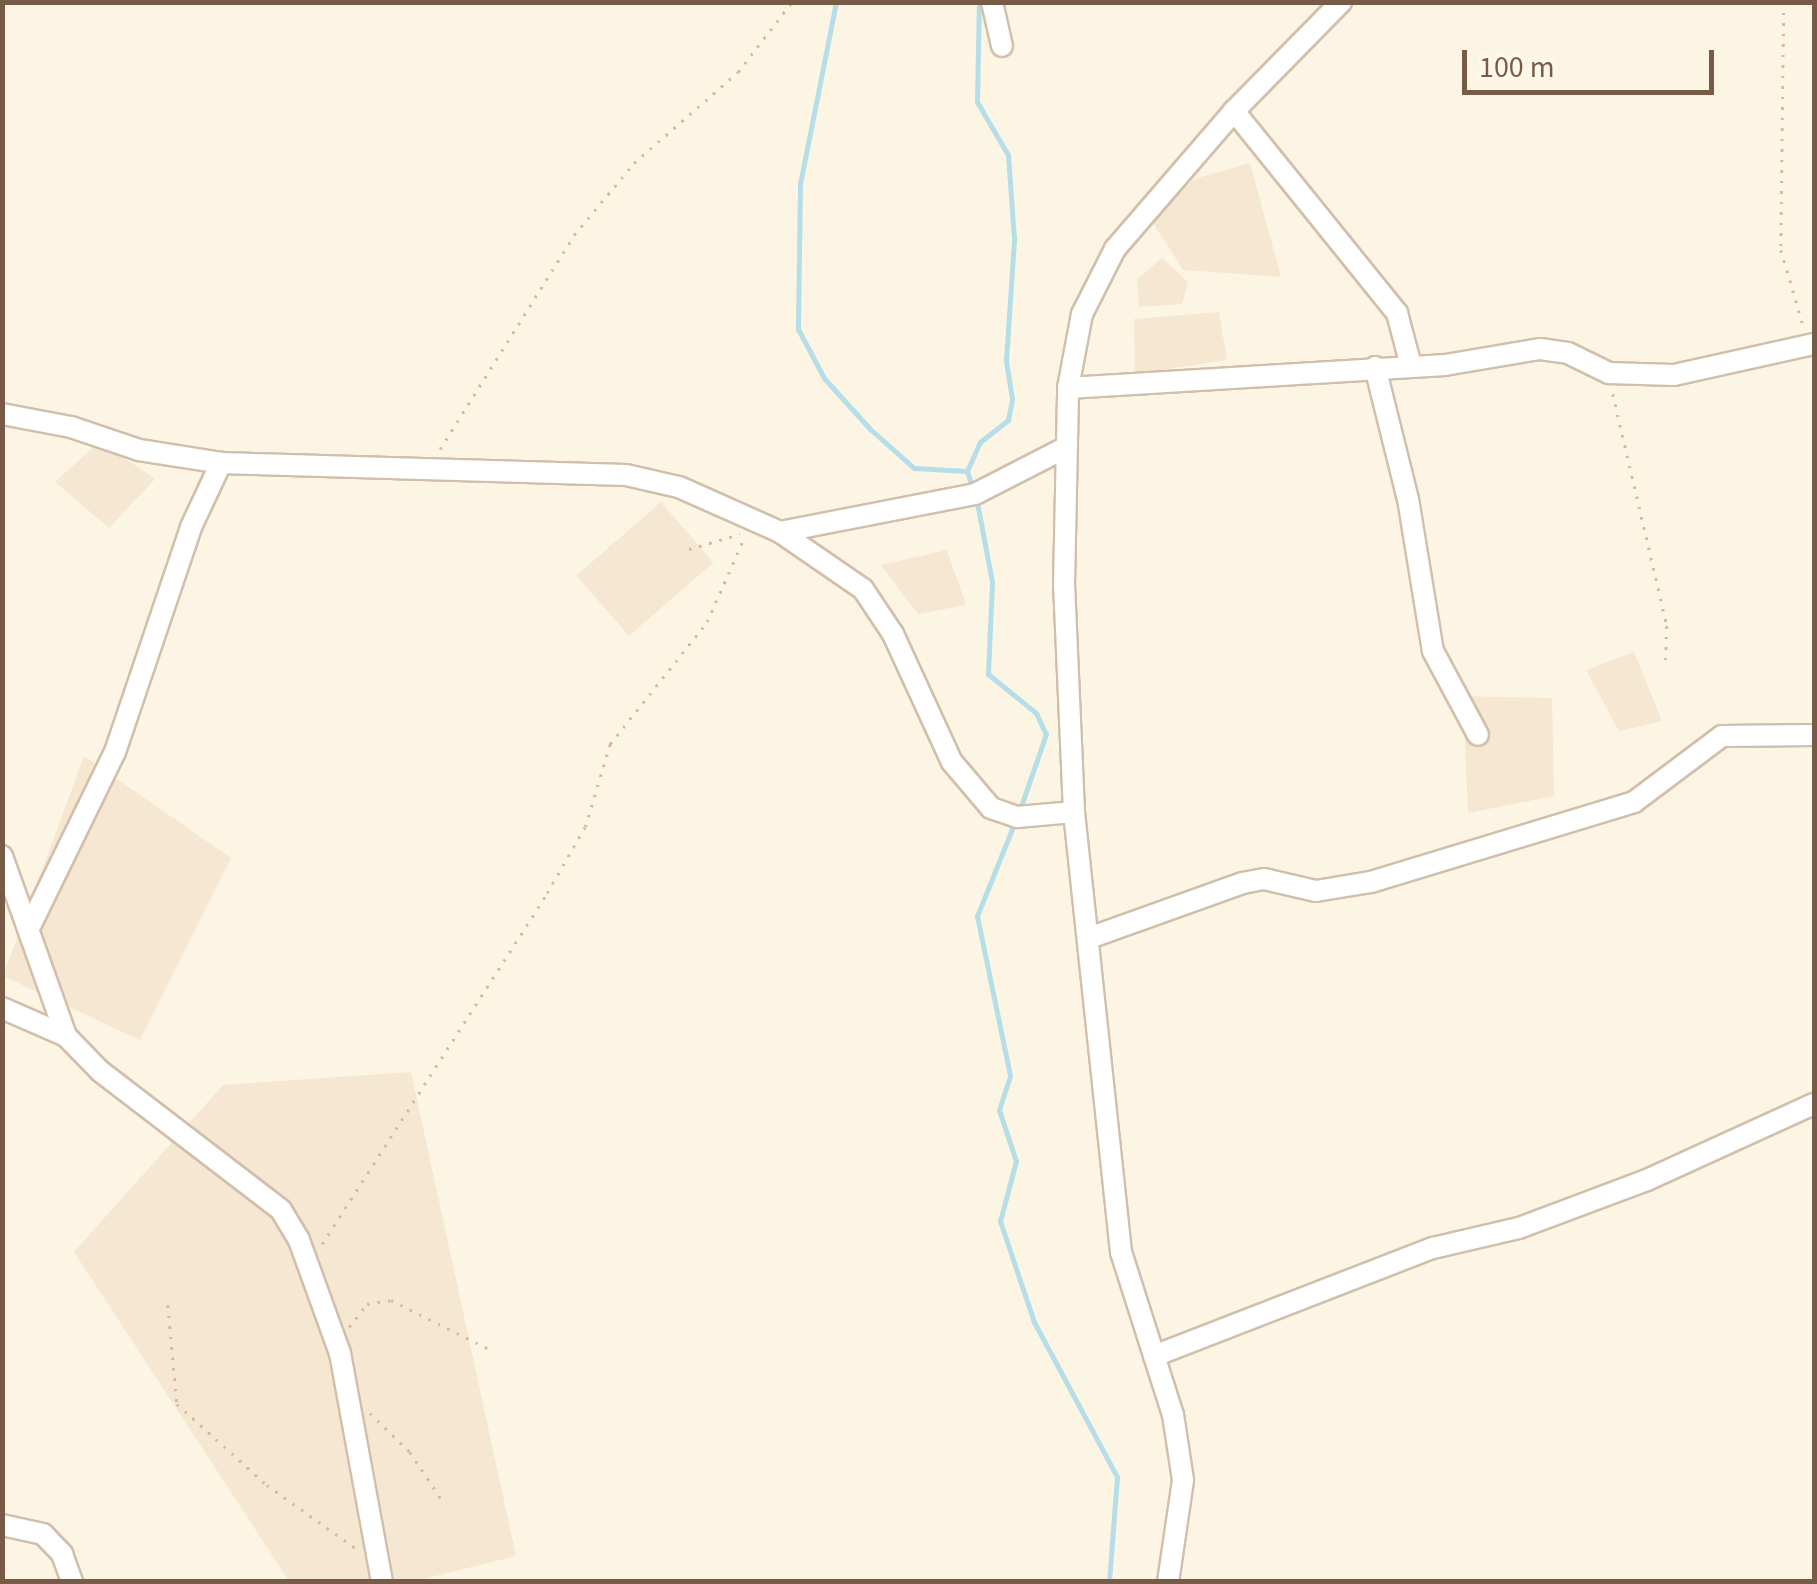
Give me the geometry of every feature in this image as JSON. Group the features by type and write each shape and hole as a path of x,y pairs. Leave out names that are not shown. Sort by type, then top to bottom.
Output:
{"street":[{"path":"992,2 1002,46"},
{"path":"1168,1582 1183,1480 1154,1356 1120,1252 1074,812 1064,586 1068,388 1082,314 1115,249 1234,111 1341,2"},
{"path":"1234,111 1397,313 1412,366"},
{"path":"1068,388 1192,384 1555,350 1609,373 1693,373 1812,348"},
{"path":"1375,366 1408,500 1433,651 1478,735"},
{"path":"2,414 71,426 139,450 221,463 428,467 650,478 780,532 863,589 893,634 972,791 991,808 1017,817 1074,812"},
{"path":"780,532 974,494 1067,447"},
{"path":"31,924 121,737 191,527 221,463"},
{"path":"1089,938 1244,882 1264,879 1316,890 1371,882 1634,802 1722,736 1814,735"},
{"path":"2,856 31,924 66,1036"},
{"path":"2,1008 66,1036 100,1071 281,1210 308,1266 337,1344 382,1582"},
{"path":"1154,1356 1434,1248 1519,1228 1647,1180 1814,1104"},
{"path":"2,1525 44,1534 62,1554 72,1582"}],"path":[{"path":"428,467 574,235 634,163 738,72 792,2"},
{"path":"1784,2 1781,250 1812,348"},
{"path":"1609,373 1666,626 1666,662"},
{"path":"308,1266 547,893 585,826 610,744 707,622 746,534 689,549"},
{"path":"337,1344 367,1304 391,1300 493,1350"},
{"path":"168,1305 178,1404 267,1485 337,1540 377,1560"},
{"path":"347,1392 410,1452 442,1500"}],"shaded area":[{"path":"1250,163 1281,277 1183,270 1152,221 1194,179"},
{"path":"1162,258 1188,282 1182,304 1139,307 1137,279"},
{"path":"1219,312 1227,360 1135,374 1134,319"},
{"path":"100,441 155,479 109,528 55,482"},
{"path":"661,502 713,562 629,636 576,575"},
{"path":"947,550 966,605 918,614 881,565"},
{"path":"1634,652 1662,721 1619,731 1586,670"},
{"path":"1463,696 1552,698 1554,796 1468,813"},
{"path":"84,756 231,858 140,1040 3,976"},
{"path":"411,1072 516,1556 415,1581 289,1581 74,1252 223,1085"}],"waterway":[{"path":"836,2 800,183 798,329 824,378 870,429 914,468 967,471 972,487"},
{"path":"967,471 980,442 1008,420 1012,399 1006,360 1014,239 1008,155 977,102 979,2"},
{"path":"976,497 992,582 988,674 1036,713 1046,734 1020,809"},
{"path":"1014,824 977,916 1010,1076 999,1110 1016,1161 1000,1221 1034,1322 1117,1477 1109,1582"}]}
